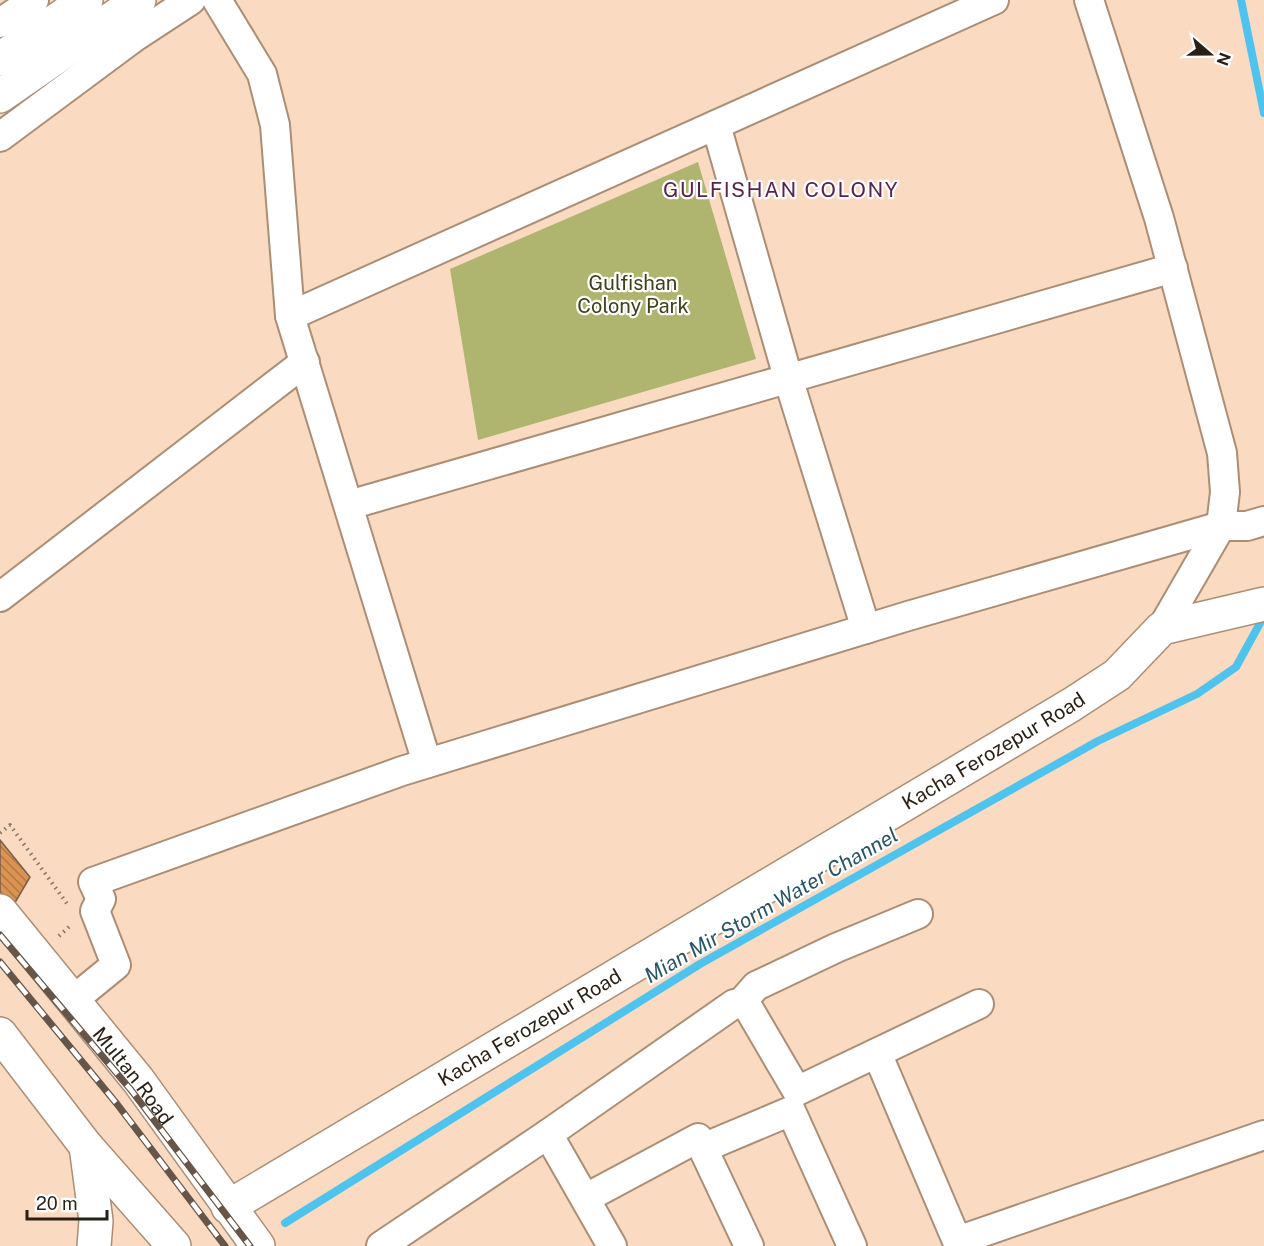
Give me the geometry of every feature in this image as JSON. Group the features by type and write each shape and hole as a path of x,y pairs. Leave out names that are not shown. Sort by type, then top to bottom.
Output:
{"main road":[{"path":"0,59 86,0"},
{"path":"0,96 139,0"},
{"path":"1172,625 1264,604"},
{"name":"Kacha Ferozepur Road","path":"228,1207 1071,705 1117,675 1172,625"},
{"name":"Multan Road","path":"0,911 138,1080 258,1246"},
{"path":"0,1034 86,1146 174,1246"},
{"path":"86,1146 96,1221 94,1246"}],"street":[{"path":"0,23 34,0"},
{"path":"0,137 136,36 191,0"},
{"path":"217,0 262,74 275,125 290,316 427,763"},
{"path":"290,316 994,0"},
{"path":"1089,0 1173,268 1222,453 1225,492 1244,524"},
{"path":"716,125 789,381 866,629"},
{"path":"349,505 789,381 1173,268"},
{"path":"0,597 304,362"},
{"path":"1172,625 1244,524"},
{"path":"72,1001 116,965 95,911 101,899 93,882 427,763 866,629 1244,524"},
{"path":"381,1246 548,1134 734,1004 742,1002 756,986 836,948 918,914"},
{"path":"742,1002 749,1009 794,1101 852,1246"},
{"path":"703,1148 794,1101 877,1053 979,1004"},
{"path":"877,1053 954,1244 1264,1135"},
{"path":"548,1134 612,1246"},
{"path":"586,1198 698,1138 749,1246"}],"path":[{"path":"0,833 10,825 71,909"}],"green space":[{"name":"Gulfishan Colony Park","path":"698,162 756,359 478,440 450,269"}],"building":[{"path":"0,840 30,877 13,906 0,921"}],"waterway":[{"path":"1241,0 1264,113"},
{"name":"Mian Mir Storm Water Channel","path":"285,1223 700,964 1098,741 1197,694 1236,667 1264,616"}],"railway":[{"path":"0,935 131,1090 250,1246"},
{"path":"0,962 117,1104 225,1246"}],"district":[{"name":"GULFISHAN COLONY","path":"781,189"}]}
